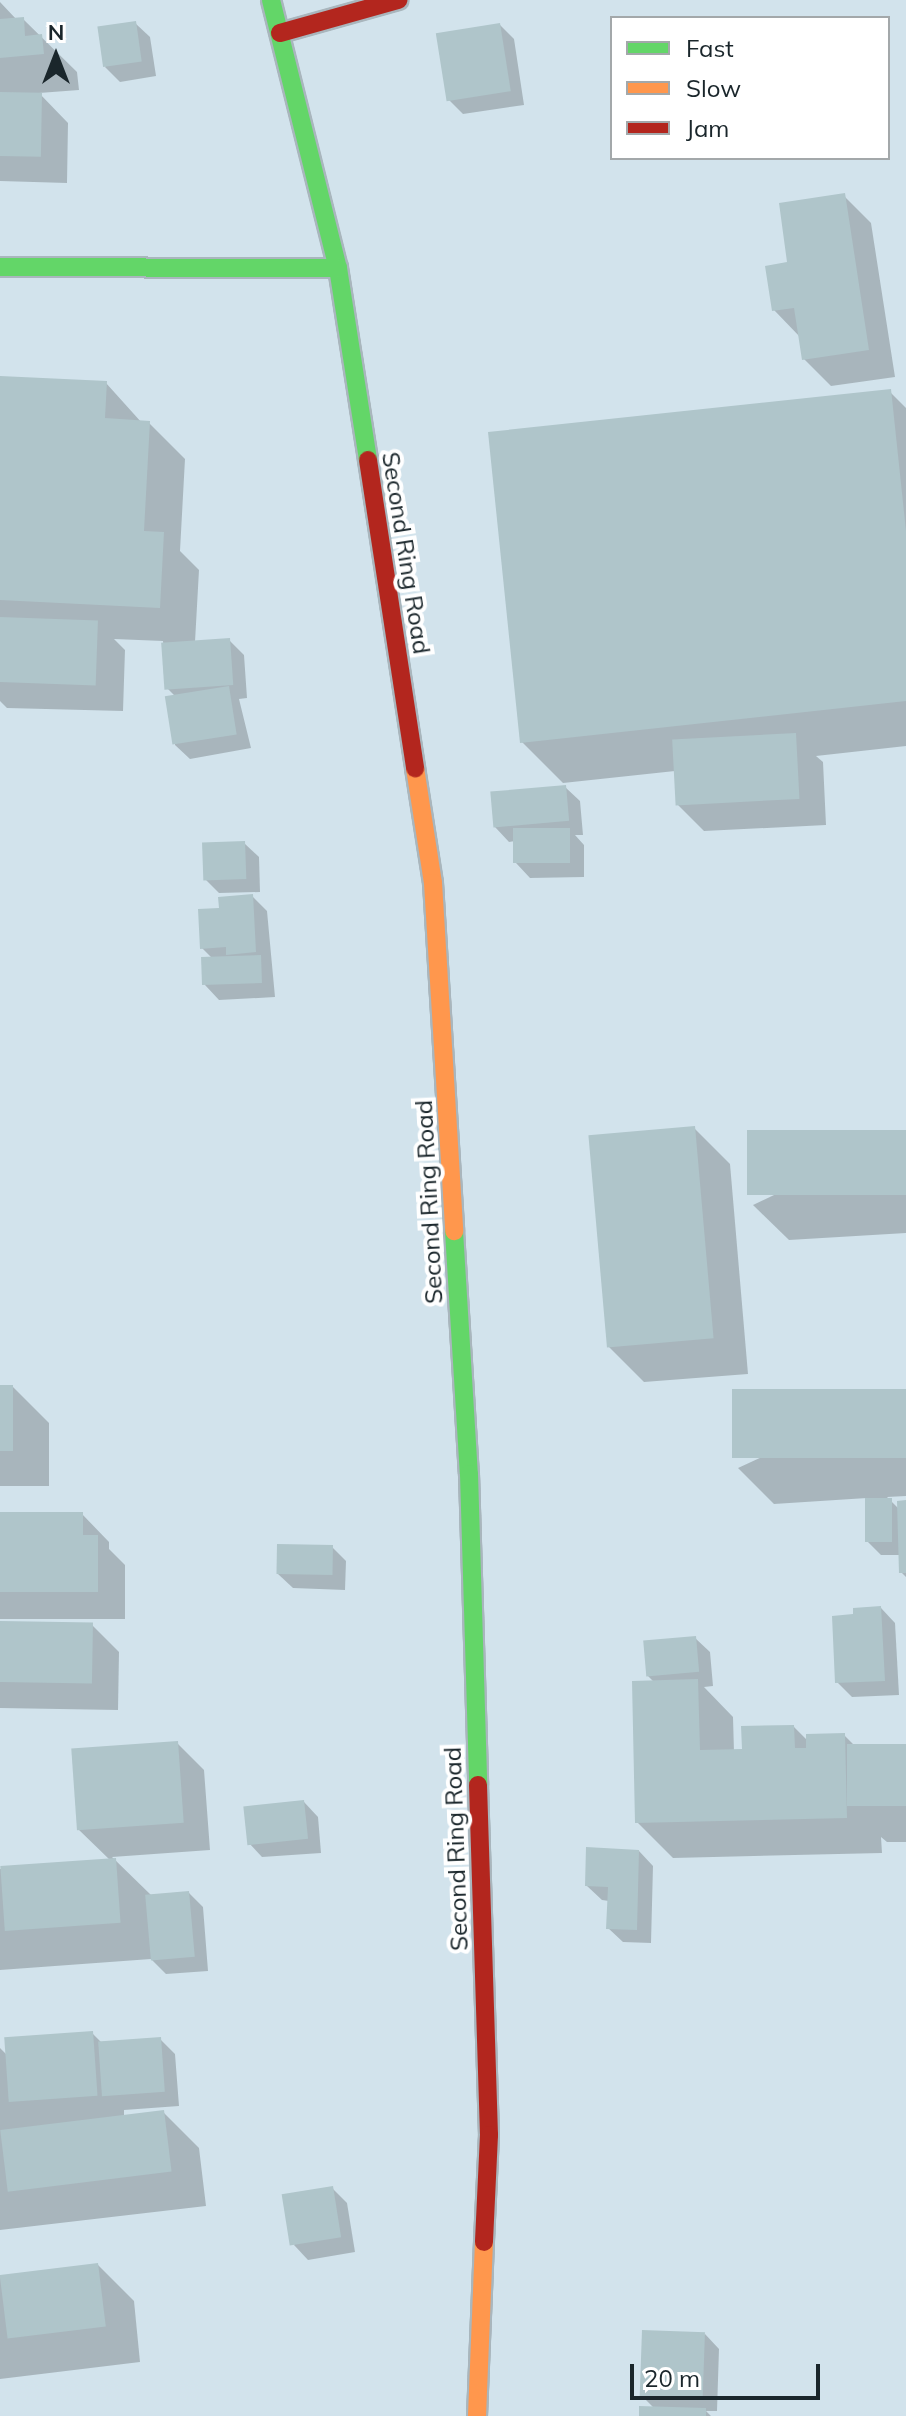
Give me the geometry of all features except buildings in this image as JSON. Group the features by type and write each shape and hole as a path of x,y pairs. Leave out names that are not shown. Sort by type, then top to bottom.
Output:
{"street":[{"name":"Second Ring Road","path":"271,0 338,268 435,914 469,1474 489,2135 477,2416"},
{"path":"280,33 398,0"},
{"path":"0,267 338,268"}],"traffic: fast":[{"path":"271,0 338,268 368,460"},
{"path":"0,267 338,268"},
{"path":"454,1231 469,1474 478,1785"}],"traffic: slow":[{"path":"415,768 433,883 454,1231"},
{"path":"477,2416 484,2242"}],"traffic: jam":[{"path":"280,33 398,0"},
{"path":"368,460 415,768"},
{"path":"478,1785 489,2135 484,2242"}]}
